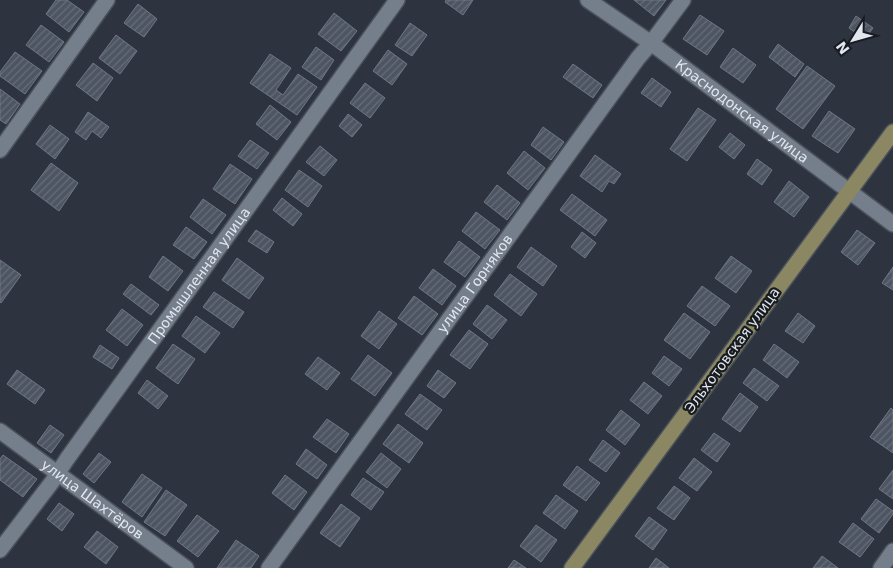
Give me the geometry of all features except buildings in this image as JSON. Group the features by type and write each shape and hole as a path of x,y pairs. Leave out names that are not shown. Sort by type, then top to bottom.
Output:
{"street":[{"path":"0,150 107,0"},
{"name":"Промышленная улица","path":"0,550 57,474 397,0"},
{"name":"Краснодонская улица","path":"588,0 651,43 893,224"},
{"name":"улица Горняков","path":"269,568 638,58 683,0"},
{"name":"Эльхотовская улица","path":"572,568 893,132"},
{"name":"улица Шахтёров","path":"0,431 186,568"},
{"path":"881,568 893,551"}]}
